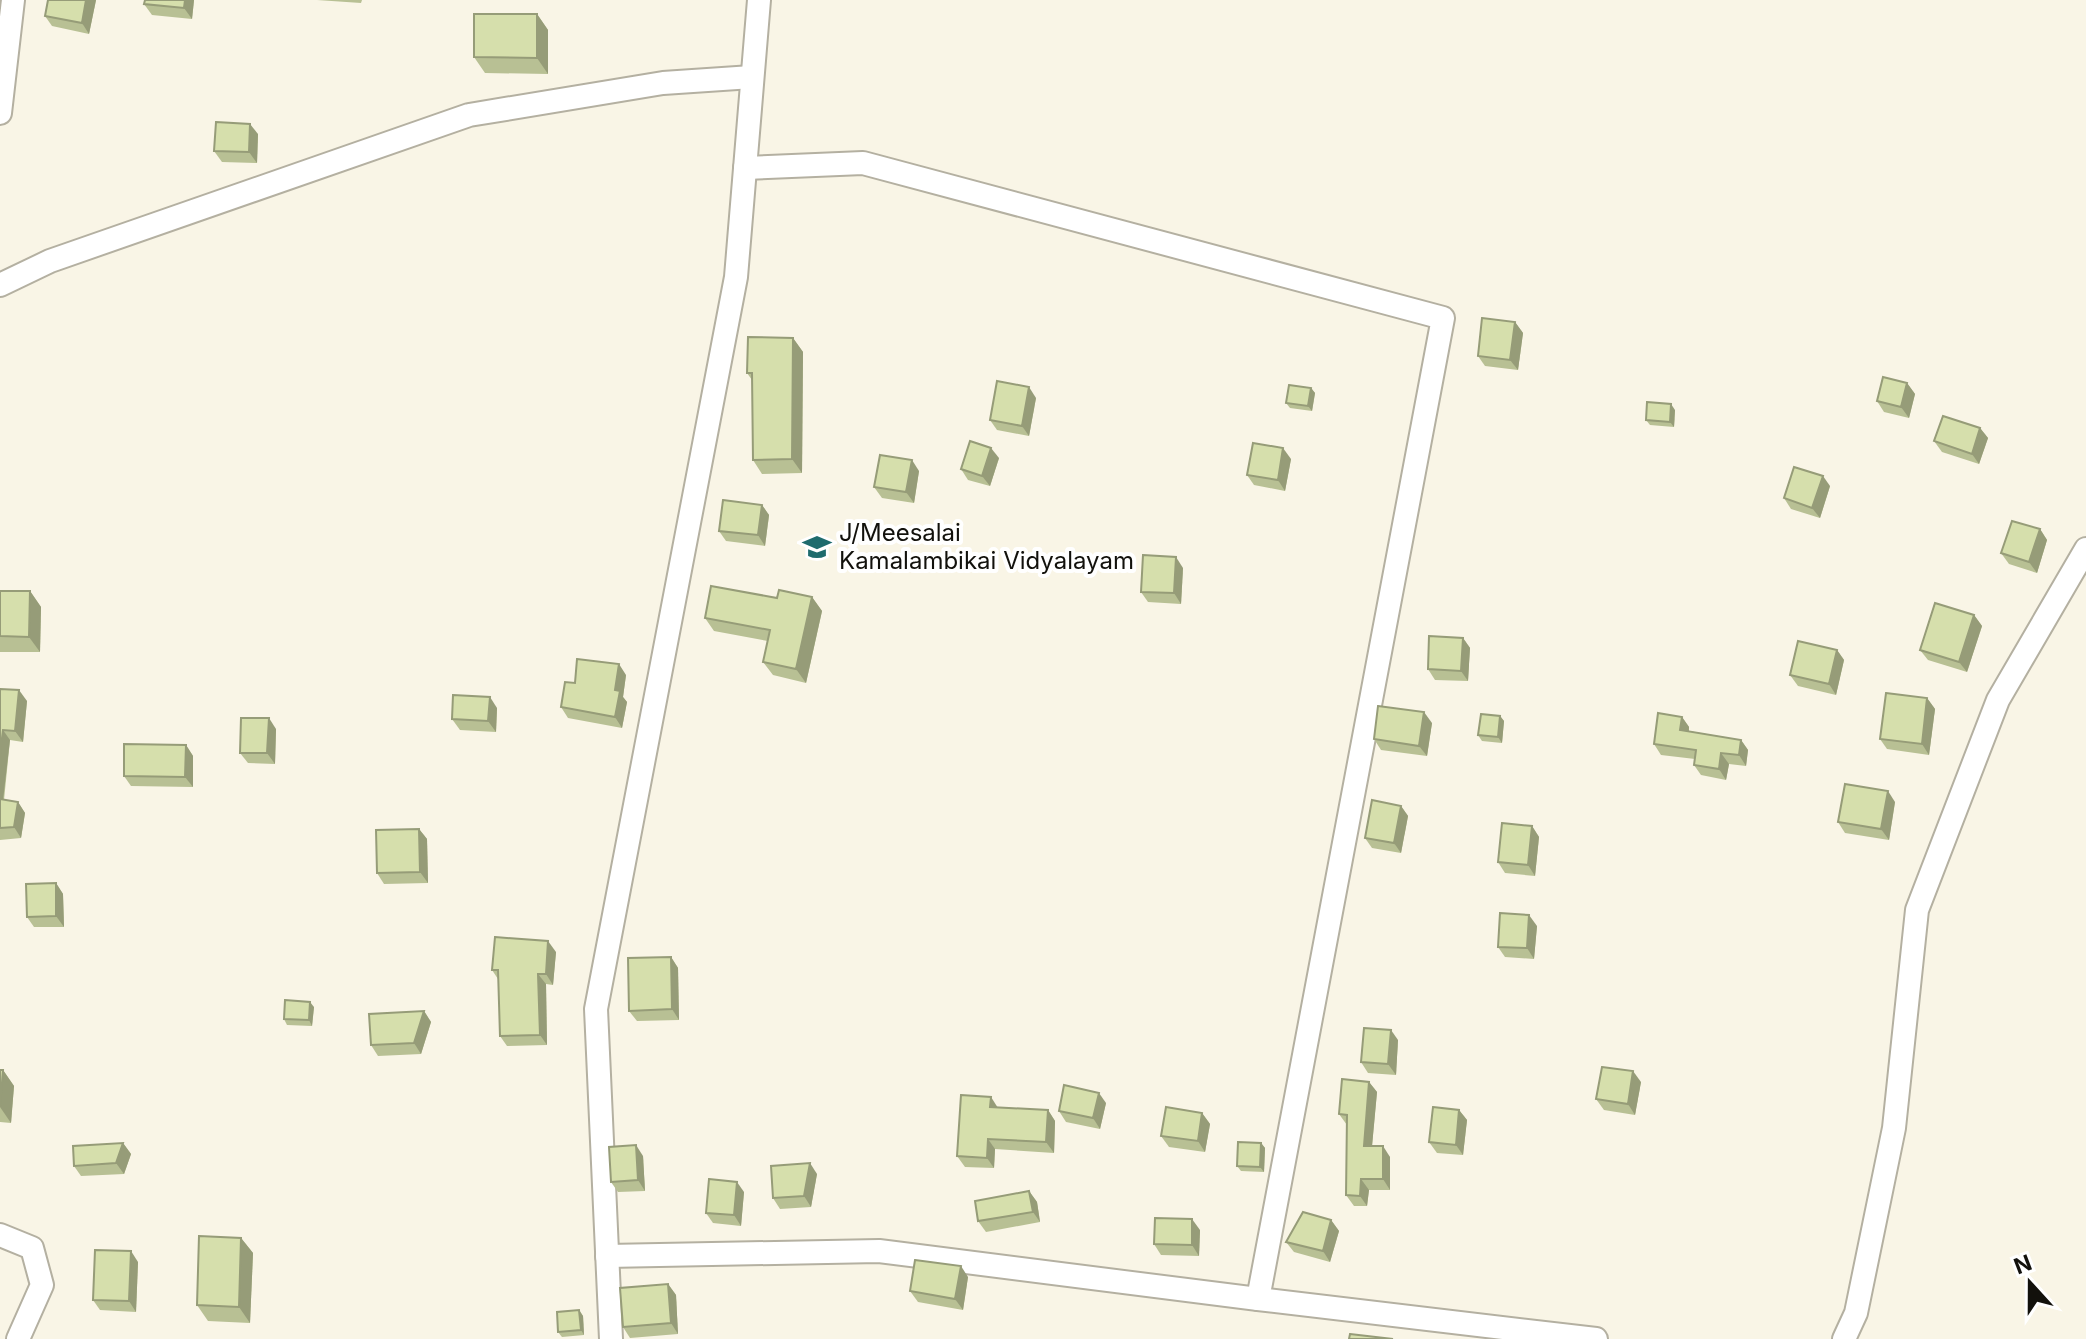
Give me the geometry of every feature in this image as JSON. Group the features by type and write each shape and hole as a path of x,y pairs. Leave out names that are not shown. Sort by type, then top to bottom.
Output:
{"street":[{"path":"0,113 13,0"},
{"path":"611,1339 596,1009 736,277 759,0"},
{"path":"0,285 50,261 469,115 663,83 752,77"},
{"path":"745,168 863,163 1443,318 1258,1299"},
{"path":"1844,1339 1856,1313 1894,1128 1917,910 1998,700 2086,549"},
{"path":"0,1235 32,1248 42,1285 18,1339"},
{"path":"607,1256 879,1251 1596,1339"}],"building":[{"path":"48,0 86,0 82,23 45,16"},
{"path":"145,0 185,0 184,8 144,4"},
{"path":"474,14 537,14 537,58 474,57"},
{"path":"216,122 250,124 249,152 214,151"},
{"path":"1482,318 1515,322 1510,360 1478,356"},
{"path":"748,337 793,338 792,459 753,460 752,373 747,373"},
{"path":"1883,377 1907,383 1901,407 1877,401"},
{"path":"997,381 1029,387 1022,426 990,420"},
{"path":"1289,385 1311,388 1308,406 1286,403"},
{"path":"1647,402 1671,404 1670,422 1646,420"},
{"path":"1943,416 1980,428 1972,454 1934,441"},
{"path":"970,441 991,448 982,476 961,469"},
{"path":"1253,443 1283,448 1278,480 1247,475"},
{"path":"880,455 912,460 906,492 874,487"},
{"path":"1794,467 1823,476 1812,508 1784,498"},
{"path":"723,500 762,505 758,535 719,531"},
{"path":"2012,521 2040,529 2029,562 2001,553"},
{"path":"1143,555 1176,557 1174,593 1141,592"},
{"path":"711,586 777,598 779,590 812,597 796,669 763,662 770,630 705,618"},
{"path":"0,591 30,591 29,637 0,636"},
{"path":"1935,603 1974,615 1959,662 1920,650"},
{"path":"1429,636 1463,638 1461,671 1428,669"},
{"path":"1798,641 1837,650 1829,684 1790,675"},
{"path":"577,659 619,664 615,690 620,691 615,717 561,707 565,682 575,683"},
{"path":"0,689 19,690 15,731 3,730 0,754"},
{"path":"1886,693 1927,698 1922,744 1880,739"},
{"path":"453,695 490,697 488,721 452,719"},
{"path":"1378,706 1424,712 1419,746 1374,739"},
{"path":"1658,713 1682,717 1680,730 1741,740 1739,755 1721,753 1719,769 1694,765 1696,750 1654,744"},
{"path":"1481,714 1500,716 1498,737 1478,735"},
{"path":"241,718 269,718 267,753 240,753"},
{"path":"124,744 186,745 185,777 124,776"},
{"path":"1845,784 1888,791 1881,829 1838,822"},
{"path":"0,799 18,802 14,827 0,828"},
{"path":"1372,800 1401,806 1394,843 1365,838"},
{"path":"1502,823 1532,826 1528,865 1498,862"},
{"path":"419,829 420,872 377,873 376,830"},
{"path":"56,883 56,916 27,917 26,884"},
{"path":"1500,913 1529,915 1527,948 1498,947"},
{"path":"495,937 548,941 546,974 538,974 540,1035 500,1036 498,970 492,970"},
{"path":"671,957 672,1009 629,1011 628,958"},
{"path":"285,1000 310,1002 309,1020 284,1019"},
{"path":"424,1011 414,1043 371,1045 369,1014"},
{"path":"1364,1028 1391,1030 1388,1064 1361,1062"},
{"path":"1602,1067 1633,1071 1628,1104 1596,1099"},
{"path":"0,1070 3,1070 0,1107"},
{"path":"1342,1079 1369,1082 1364,1146 1383,1146 1383,1179 1361,1179 1360,1196 1346,1195 1347,1115 1339,1114"},
{"path":"1064,1085 1099,1093 1093,1118 1059,1111"},
{"path":"961,1095 991,1097 990,1107 1048,1110 1046,1142 988,1139 987,1158 957,1156"},
{"path":"1166,1107 1202,1113 1198,1141 1161,1136"},
{"path":"1433,1107 1459,1110 1456,1145 1429,1142"},
{"path":"1238,1142 1261,1143 1260,1167 1237,1166"},
{"path":"123,1143 116,1163 74,1166 73,1146"},
{"path":"636,1145 638,1180 611,1182 609,1147"},
{"path":"810,1163 804,1196 773,1198 771,1166"},
{"path":"709,1179 737,1182 734,1215 706,1213"},
{"path":"1029,1191 1033,1212 978,1221 975,1201"},
{"path":"1303,1212 1331,1220 1323,1251 1286,1242"},
{"path":"1155,1218 1192,1219 1192,1245 1154,1244"},
{"path":"199,1236 241,1238 239,1307 197,1305"},
{"path":"95,1250 131,1251 129,1301 93,1300"},
{"path":"915,1260 961,1266 955,1299 910,1291"},
{"path":"668,1284 671,1323 623,1327 620,1288"},
{"path":"579,1310 581,1330 558,1332 557,1312"},
{"path":"1350,1334 1393,1339 1349,1339"}],"place":[{"name":"J/Meesalai Kamalambikai Vidyalayam","path":"817,547"}]}
